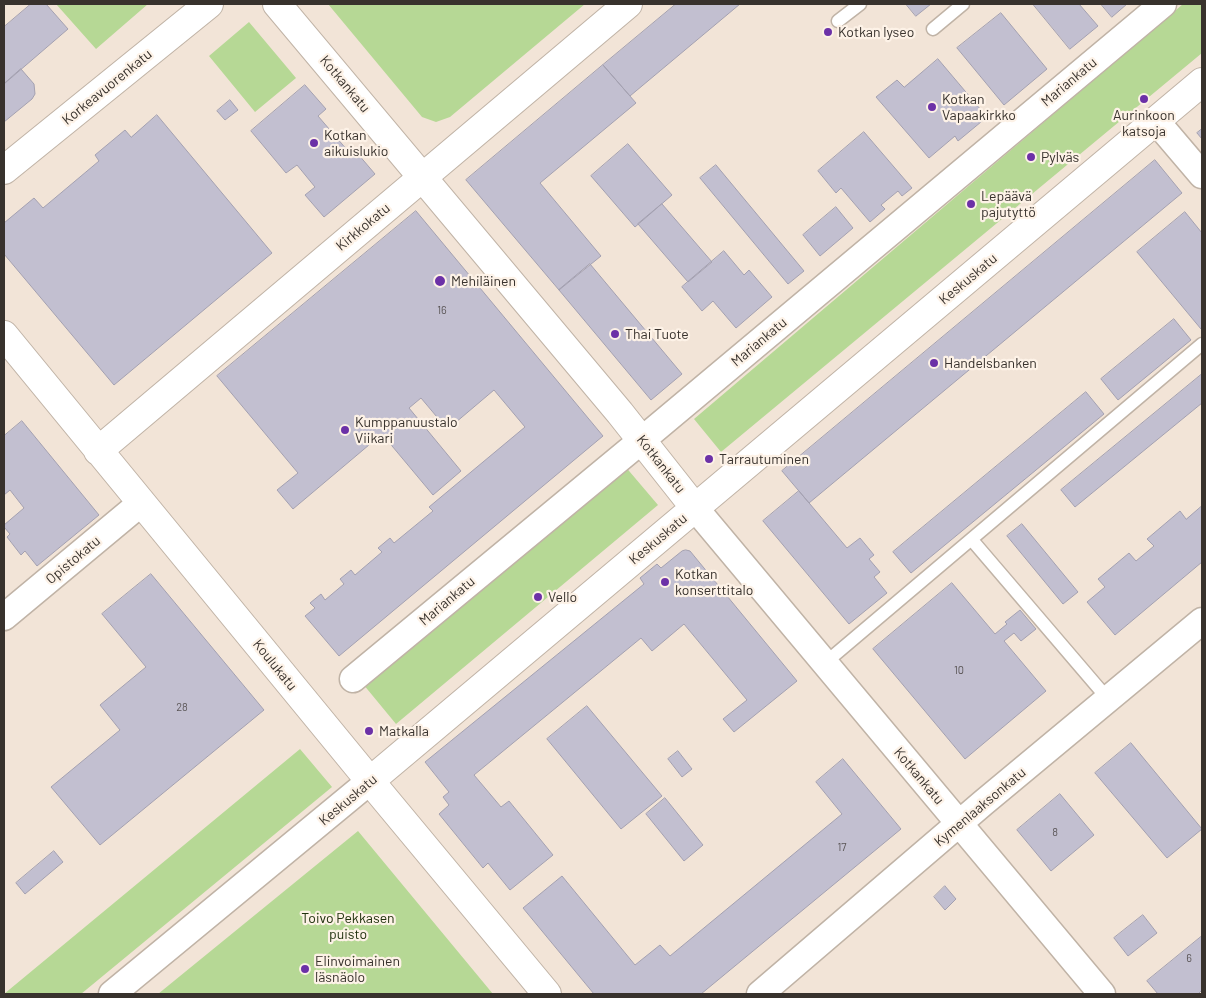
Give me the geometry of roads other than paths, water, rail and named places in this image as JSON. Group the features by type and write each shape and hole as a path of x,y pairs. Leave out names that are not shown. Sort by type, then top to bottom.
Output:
{"main road":[{"name":"Korkeavuorenkatu","path":"4,170 209,4"},
{"name":"Kotkankatu","path":"278,4 642,440 695,508"},
{"name":"Kirkkokatu","path":"98,451 628,4"},
{"name":"Keskuskatu","path":"370,781 1202,82"},
{"name":"Koulukatu","path":"4,335 547,994"}],"street":[{"name":"Mariankatu","path":"353,679 1163,4"},
{"path":"1156,121 1202,175"},
{"name":"Opistokatu","path":"4,617 142,503"},
{"name":"Kotkankatu","path":"695,508 1102,994"},
{"name":"Kymenlaaksonkatu","path":"760,994 959,824 1202,621"},
{"name":"Keskuskatu","path":"112,994 370,781"}],"lane":[{"path":"838,22 860,4"},
{"path":"933,30 963,4"},
{"path":"825,663 1202,344"},
{"path":"972,540 1108,700"}],"place":[{"name":"Kotkan lyseo","path":"828,32"},
{"name":"Aurinkoon katsoja","path":"1144,99"},
{"name":"Kotkan Vapaakirkko","path":"932,107"},
{"name":"Kotkan aikuislukio","path":"314,143"},
{"name":"Pylväs","path":"1031,157"},
{"name":"Lepäävä pajutyttö","path":"971,204"},
{"name":"Mehiläinen","path":"440,281"},
{"name":"Thai Tuote","path":"615,334"},
{"name":"Handelsbanken","path":"934,363"},
{"name":"Kumppanuustalo Viikari","path":"345,430"},
{"name":"Tarrautuminen","path":"709,459"},
{"name":"Kotkan konserttitalo","path":"665,582"},
{"name":"Vello","path":"538,597"},
{"name":"Matkalla","path":"369,731"},
{"name":"Elinvoimainen läsnäolo","path":"305,969"}],"park label":[{"name":"Toivo Pekkasen puisto","path":"348,926"}]}
